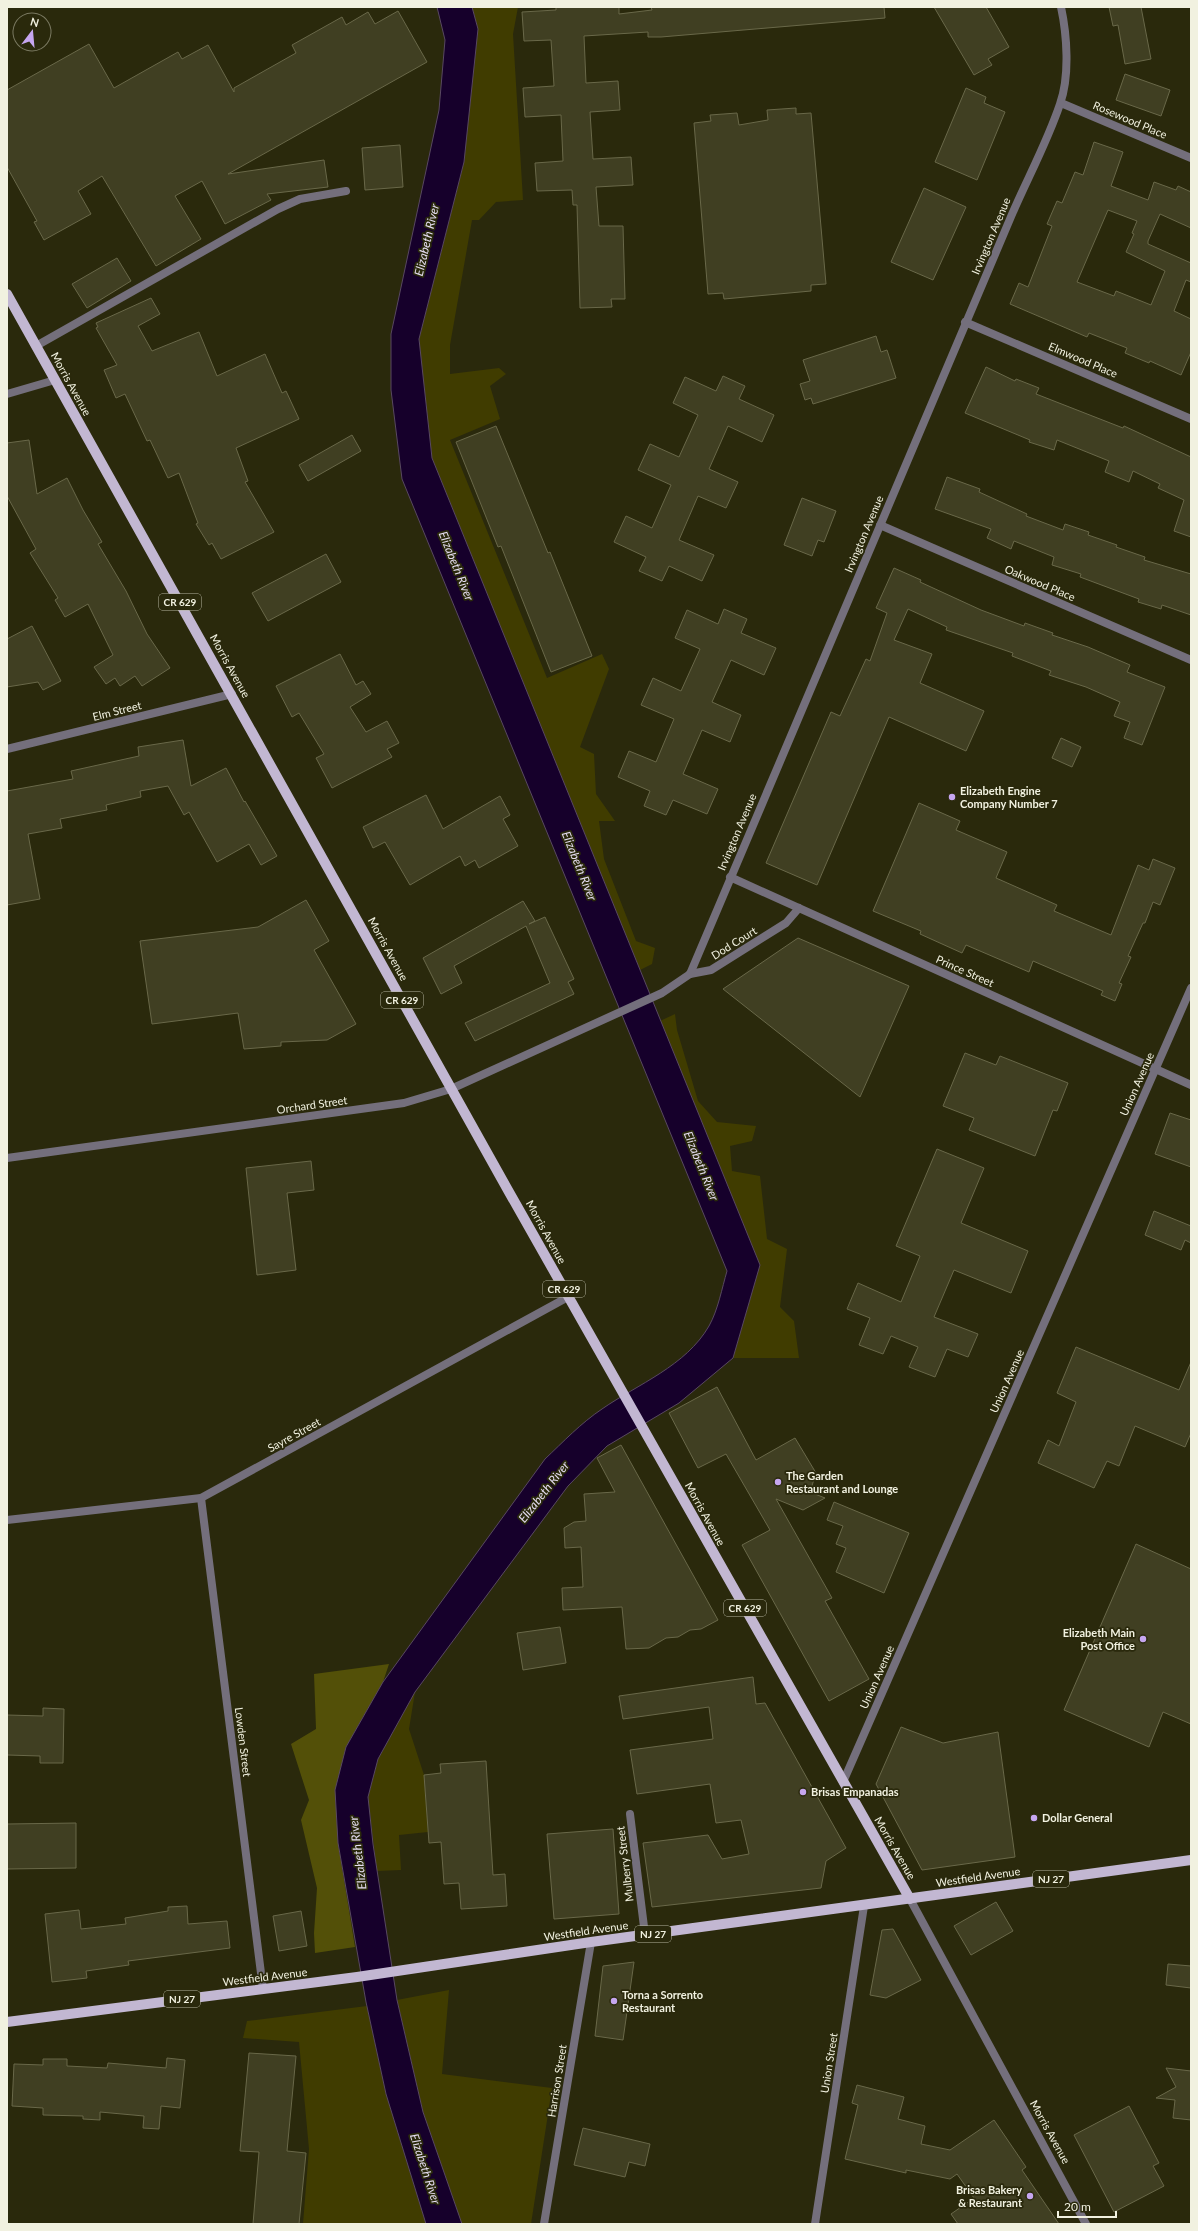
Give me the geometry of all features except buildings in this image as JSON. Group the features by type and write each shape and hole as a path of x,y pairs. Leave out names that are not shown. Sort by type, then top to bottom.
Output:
{"main road":[{"name":"Morris Avenue","path":"7,294 568,1297 620,1386 910,1899"},
{"name":"Westfield Avenue","path":"7,2022 357,1977 395,1970 591,1942 864,1906 1191,1860"}],"street":[{"name":"Irvington Avenue","path":"690,974 966,322 1061,103 1067,57 1065,27 1061,7"},
{"name":"Rosewood Place","path":"1061,103 1191,158"},
{"path":"36,346 278,209 300,199 346,191"},
{"name":"Elmwood Place","path":"966,322 1191,419"},
{"path":"7,394 55,380"},
{"name":"Oakwood Place","path":"880,525 1191,660"},
{"name":"Elm Street","path":"7,749 232,694"},
{"name":"Prince Street","path":"730,877 1191,1085"},
{"name":"Dod Court","path":"690,974 711,970 786,923 799,908"},
{"name":"Orchard Street","path":"7,1158 404,1103 451,1089 662,994 690,974"},
{"name":"Union Avenue","path":"843,1782 1191,988"},
{"name":"Sayre Street","path":"7,1520 200,1498 568,1297"},
{"name":"Lowden Street","path":"200,1498 263,1989"},
{"name":"Mulberry Street","path":"630,1814 645,1935"},
{"name":"Morris Avenue","path":"910,1899 1086,2224"},
{"name":"Union Street","path":"815,2224 864,1906"},
{"name":"Harrison Street","path":"544,2224 591,1942"}],"shaded area":[{"path":"472,7 518,7 513,34 523,200 496,202 479,220 472,220 450,345 450,374 499,368 506,374 490,386 500,419 450,440 547,678 602,654 609,669 580,747 594,754 596,794 615,821 599,821 604,859 636,941 655,948 652,964 640,970 432,458 419,339 464,162 478,29"},
{"path":"675,1014 677,1030 698,1101 717,1122 756,1126 752,1141 730,1146 732,1171 760,1176 767,1239 787,1249 780,1307 794,1321 799,1358 733,1358 759,1265 660,1021"},
{"path":"389,1664 383,1682 346,1747 338,1843 355,1947 315,1953 314,1933 317,1888 301,1820 309,1800 291,1744 316,1729 314,1674"},
{"path":"415,1692 409,1729 424,1775 428,1832 399,1835 401,1870 377,1871 368,1797 378,1759"},
{"path":"449,1990 442,2074 552,2088 531,2224 462,2224 423,2112 397,2000"},
{"path":"367,2006 386,2094 426,2224 303,2224 309,2149 299,2042 243,2038 247,2021"}],"water":[{"name":"Elizabeth River","path":"437,7 472,7 478,29 464,162 419,339 432,458 760,1265 733,1358 679,1403 607,1446 568,1486 415,1692 378,1759 368,1797 373,1844 397,2000 423,2112 462,2224 426,2224 386,2094 366,2002 338,1843 335,1790 346,1747 383,1682 545,1459 594,1414 660,1373 688,1352 699,1340 712,1320 727,1271 402,479 391,390 391,334 439,110 445,40"}],"place":[{"name":"Elizabeth Engine Company Number 7","path":"952,797"},
{"name":"The Garden Restaurant and Lounge","path":"778,1482"},
{"name":"Elizabeth Main Post Office","path":"1143,1639"},
{"name":"Brisas Empanadas","path":"803,1792"},
{"name":"Dollar General","path":"1034,1818"},
{"name":"Torna a Sorrento Restaurant","path":"614,2001"},
{"name":"Brisas Bakery & Restaurant","path":"1030,2196"}]}
